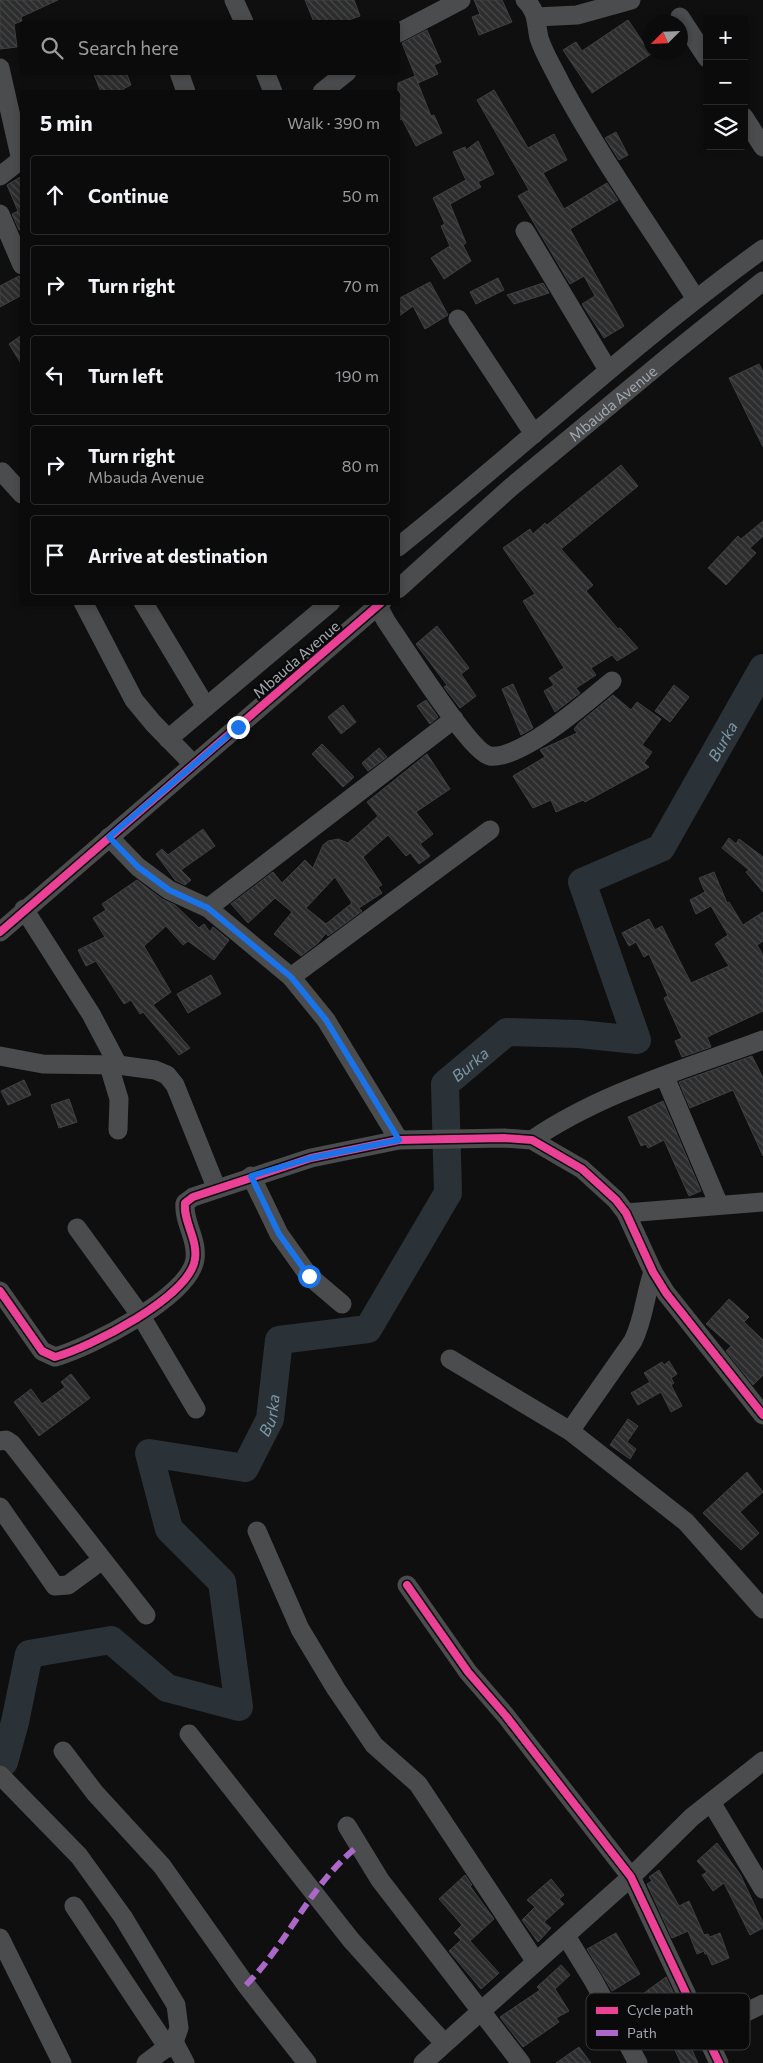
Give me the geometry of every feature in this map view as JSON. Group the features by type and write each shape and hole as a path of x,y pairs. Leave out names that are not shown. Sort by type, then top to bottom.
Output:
{"street":[{"path":"234,0 243,20"},
{"path":"400,32 461,0"},
{"path":"524,0 536,17 540,38 587,132 615,178 640,211 696,298"},
{"path":"536,17 577,15 631,0"},
{"path":"688,29 703,52"},
{"path":"0,68 20,156 18,162 0,176"},
{"path":"180,75 185,90"},
{"path":"266,75 272,90"},
{"path":"324,90 343,75"},
{"path":"748,123 763,147"},
{"path":"0,214 20,259"},
{"path":"525,231 608,370"},
{"path":"400,546 480,481 608,370 696,298 763,249"},
{"name":"Mbauda Avenue","path":"400,587 510,488 763,281"},
{"path":"458,319 534,434"},
{"path":"0,473 2,472 20,491"},
{"path":"400,551 414,574"},
{"path":"85,605 134,700 193,764"},
{"path":"145,605 206,707"},
{"path":"168,739 327,605"},
{"name":"Mbauda Avenue","path":"1,928 379,605"},
{"path":"380,605 386,621 454,719 480,752 489,756 510,754 563,721 612,681"},
{"path":"208,908 454,719"},
{"path":"291,977 490,830"},
{"path":"109,837 138,867 169,890 208,908 291,977 326,1020 399,1140"},
{"path":"24,909 91,1014 114,1066 119,1099 118,1130"},
{"path":"532,1140 554,1125 597,1104 763,1040"},
{"path":"0,1056 43,1064 114,1066 155,1070 167,1075 175,1085 216,1187"},
{"path":"665,1077 719,1206"},
{"path":"0,1291 42,1351 55,1357 68,1353 141,1316 186,1280 193,1270 196,1256 193,1238 184,1212 185,1203 193,1197 216,1187 311,1158 399,1140 504,1138 532,1140 582,1169 606,1189 626,1214 652,1272 679,1311 763,1415"},
{"path":"251,1176 279,1234 309,1276 342,1304"},
{"path":"626,1214 763,1202"},
{"path":"77,1228 141,1316 196,1409"},
{"path":"570,1431 633,1341 638,1330 645,1294 652,1272"},
{"path":"450,1359 570,1431 686,1522 763,1609"},
{"path":"0,1440 6,1440 12,1444 146,1615"},
{"path":"0,1507 56,1586 68,1585 102,1560"},
{"path":"257,1531 300,1629 336,1689 374,1745 418,1784 536,1962"},
{"path":"407,1585 462,1664 506,1716 631,1877 686,1993"},
{"path":"189,1734 351,1940 444,2043"},
{"path":"62,1751 95,1793 162,1866 246,1985 307,2063"},
{"path":"423,2063 631,1877 692,1817 763,1760"},
{"path":"0,1775 79,1856 123,1917 176,2006 179,2028 171,2045 146,2063"},
{"path":"711,1802 763,1889"},
{"path":"347,1826 380,1880 520,2063"},
{"path":"74,1906 185,2063"},
{"path":"566,1936 600,1993"},
{"path":"0,1938 62,2063"},
{"path":"750,2010 763,2004"},
{"path":"631,2050 638,2063"},
{"path":"713,2050 719,2063"}],"building":[{"path":"0,0 58,0 21,17 20,22 14,24 17,47 0,49"},
{"path":"305,0 354,0 360,16 349,20 313,20"},
{"path":"474,0 502,0 512,22 479,35 472,17 480,14"},
{"path":"628,20 643,42 643,59 592,93 563,50 576,42 582,51"},
{"path":"427,30 441,62 434,65 438,74 418,83 402,43"},
{"path":"94,75 127,75 131,85 124,90 100,90"},
{"path":"415,76 431,116 434,115 442,133 416,146 402,119 400,120 400,90 398,90 398,83"},
{"path":"494,90 528,148 554,134 567,160 543,173 564,209 607,183 618,200 570,229 624,326 604,338 582,304 595,296 584,276 570,284 518,196 529,190 477,100"},
{"path":"616,132 628,155 619,160 605,138"},
{"path":"478,141 494,174 478,182 481,187 450,204 466,243 463,245 471,261 444,279 431,258 450,246 441,226 445,224 433,198 466,180 453,152 465,147 466,150"},
{"path":"20,177 19,230 12,214 18,211 7,185"},
{"path":"19,276 20,296 0,307 0,286"},
{"path":"498,278 504,290 476,304 470,292"},
{"path":"430,282 448,315 425,329 413,306 400,316 400,298"},
{"path":"543,283 549,293 514,304 507,295"},
{"path":"20,336 20,362 9,344"},
{"path":"759,364 763,372 763,447 729,378"},
{"path":"621,465 638,486 561,549 593,585 586,591 618,629 620,628 638,648 617,661 612,655 591,668 596,675 576,688 580,693 555,712 544,691 554,685 549,678 564,668 523,601 535,594 503,548 530,529 533,534 545,523 547,525"},
{"path":"763,521 763,536 750,548 756,553 726,585 708,568 738,536 741,539"},
{"path":"437,626 469,668 461,674 476,696 460,708 444,687 447,685 416,644"},
{"path":"513,684 533,728 521,735 502,689"},
{"path":"674,685 689,697 670,722 655,711"},
{"path":"613,695 631,710 637,702 661,719 642,745 652,752 644,763 649,767 585,802 583,800 556,812 551,800 533,808 513,776 545,757 540,750 577,733 574,729 579,723"},
{"path":"426,700 438,717 430,724 417,706"},
{"path":"343,705 356,722 341,734 328,717"},
{"path":"322,744 354,777 343,787 312,754"},
{"path":"379,748 387,757 368,771 362,763"},
{"path":"427,754 450,789 416,812 433,834 420,844 430,856 419,864 410,853 406,856 388,835 363,857 382,885 378,887 382,893 359,908 362,911 328,936 326,933 318,943 301,956 274,934 292,912 275,898 248,923 231,904 273,872 282,883 305,860 313,868 323,845 328,841 338,839 348,843 378,816 367,802","holes":["335,877 352,903 326,924 306,908"]},
{"path":"203,829 215,846 181,870 191,880 185,885 175,880 156,854 162,849 168,855"},
{"path":"729,838 736,844 739,839 763,857 763,892 746,872 749,870 722,848"},
{"path":"714,872 727,903 729,902 743,925 763,912 763,941 757,945 763,955 763,1011 707,1037 711,1047 682,1057 675,1041 682,1038 664,998 668,996 649,954 644,957 636,942 629,946 622,933 649,919 655,930 662,926 691,983 729,966 715,944 728,935 711,906 696,914 690,900 705,892 699,878"},
{"path":"137,880 162,899 175,905 199,928 204,924 210,932 213,927 229,940 214,960 188,941 183,945 166,926 144,946 171,992 153,1005 190,1048 179,1055 143,1012 140,1014 131,1000 124,1004 96,961 86,966 78,950 105,937 93,918 106,910 102,904"},
{"path":"211,975 221,994 188,1013 177,994"},
{"path":"752,1056 763,1078 763,1156 733,1090 690,1108 679,1082"},
{"path":"24,1080 31,1095 8,1105 1,1091"},
{"path":"69,1099 77,1122 59,1128 51,1105"},
{"path":"663,1101 701,1191 689,1196 664,1140 648,1148 646,1144 641,1146 628,1117"},
{"path":"729,1299 749,1317 744,1322 763,1340 763,1375 753,1385 726,1351 731,1346 706,1324"},
{"path":"669,1361 677,1374 671,1378 674,1383 671,1385 682,1406 671,1412 661,1392 638,1405 631,1393 650,1382 644,1373 662,1362 664,1365"},
{"path":"71,1374 90,1398 39,1436 14,1402 31,1389 42,1404 65,1387 61,1382"},
{"path":"628,1419 638,1426 627,1442 636,1449 630,1459 610,1445"},
{"path":"747,1472 763,1492 740,1512 759,1533 741,1550 703,1513"},
{"path":"717,1843 740,1874 763,1923 763,1928 750,1935 724,1883 713,1891 702,1875 707,1872 697,1861"},
{"path":"659,1870 679,1906 689,1901 704,1935 708,1934 710,1937 720,1933 729,1958 712,1965 704,1951 697,1954 688,1931 672,1938 647,1884 652,1881 649,1877"},
{"path":"465,1875 472,1885 470,1886 494,1919 470,1941 499,1973 481,1989 449,1951 461,1940 454,1933 462,1925 439,1899"},
{"path":"551,1879 564,1895 559,1899 564,1904 544,1922 551,1928 538,1942 522,1920 535,1907 527,1900"},
{"path":"616,1933 640,1974 612,1991 587,1949"},
{"path":"561,1965 570,1975 555,1989 569,2011 556,2018 559,2022 523,2047 500,2017 540,1990 537,1987"},
{"path":"666,1977 674,1993 644,1993"},
{"path":"579,2047 591,2063 556,2063"},
{"path":"675,2050 692,2050 698,2063 681,2063"}],"waterway":[{"name":"Burka","path":"4,1762 15,1722 29,1654 111,1640 167,1688 239,1707 222,1582 169,1529 149,1453 245,1468 270,1419 279,1340 368,1329 448,1193 445,1084 507,1032 579,1034 637,1040 582,882 661,848 763,668"}],"marked path":[{"path":"246,1985 275,1951 325,1879 358,1846"}],"cycle path":[{"path":"0,932 379,605"},
{"path":"0,1291 42,1351 55,1357 91,1343 136,1318 158,1304 176,1289 189,1274 195,1259 195,1252 186,1217 185,1203 193,1197 311,1158 399,1140 504,1138 532,1140 582,1169 616,1200 626,1213 653,1272 666,1293 763,1415"},
{"path":"407,1585 468,1672 506,1716 631,1877 686,1993"},
{"path":"713,2050 719,2063"}],"route":[{"path":"238,727 109,837 138,867 169,890 208,908 291,977 326,1020 399,1140 311,1158 251,1176 279,1234 309,1276"}]}
